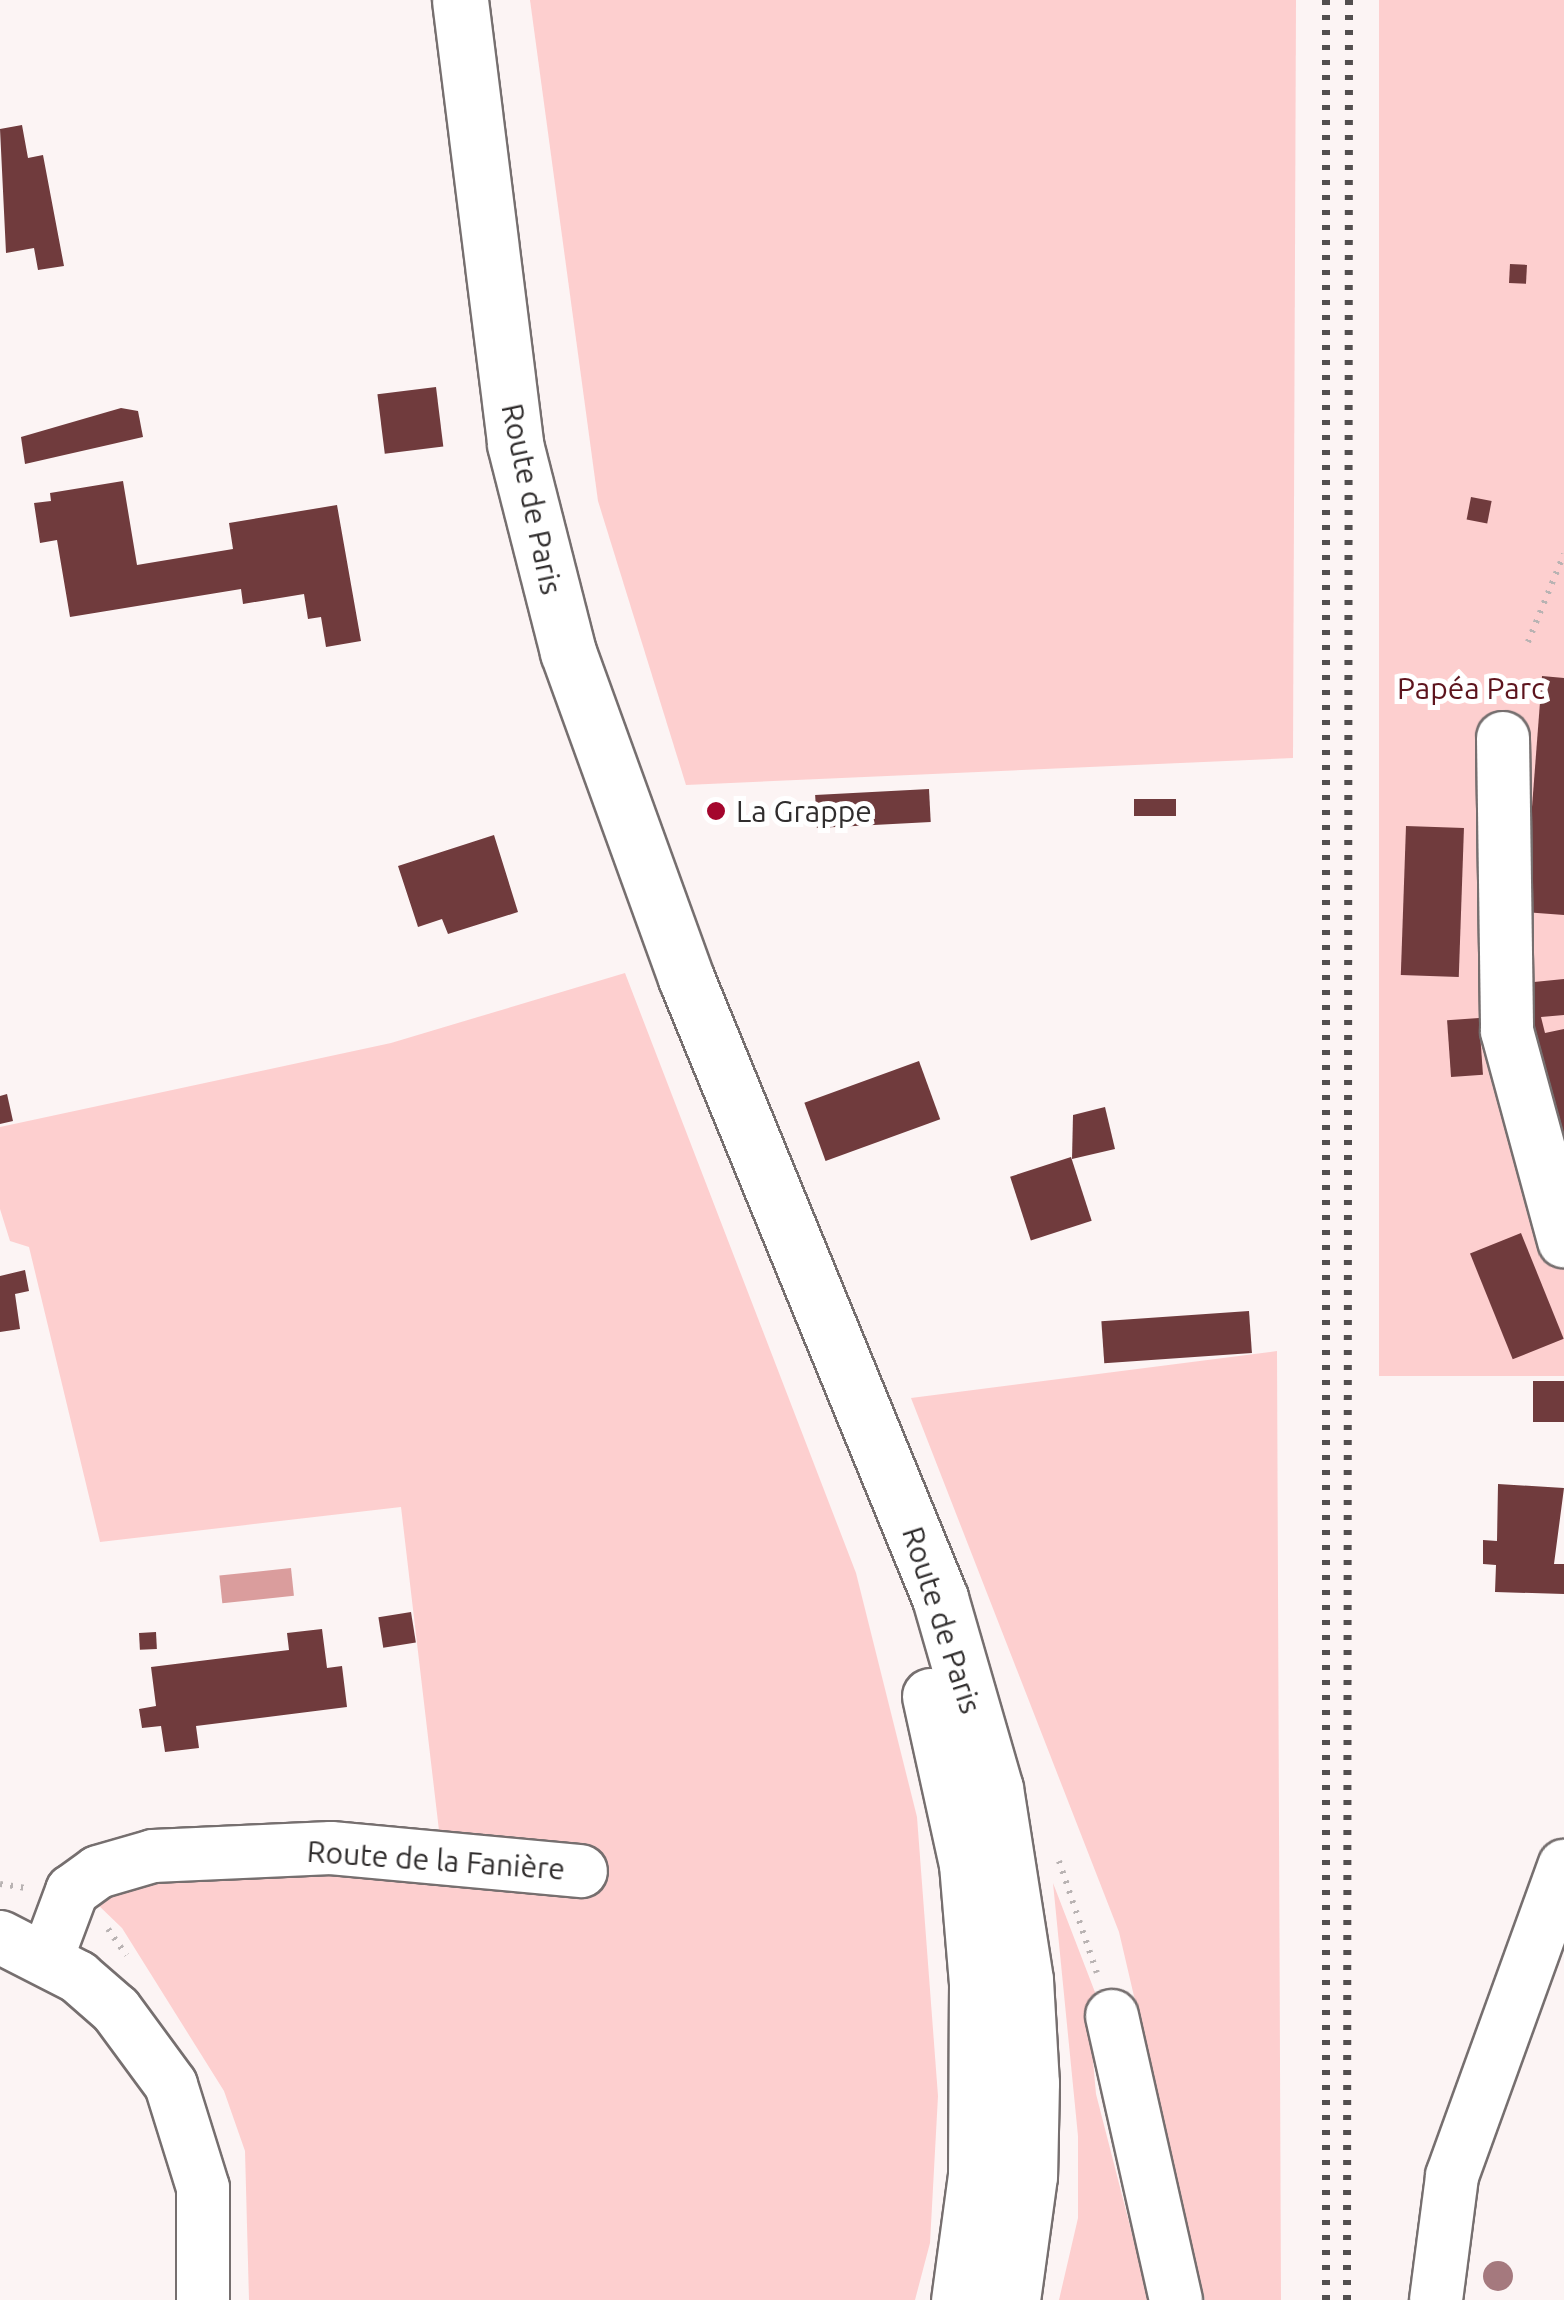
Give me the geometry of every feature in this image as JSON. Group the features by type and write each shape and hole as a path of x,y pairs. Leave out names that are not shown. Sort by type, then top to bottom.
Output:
{"main road":[{"name":"Route de Paris","path":"460,0 483,226 537,540 584,701 686,978 940,1598 995,1788 1025,1980 1031,2083 1030,2176 1012,2300"},
{"name":"Route de Paris","path":"686,978 761,1222 903,1601 946,1749 967,1864 981,2078 959,2300"}],"street":[{"path":"1503,738 1507,1032 1564,1241"},
{"name":"Route de la Fanière","path":"47,1958 72,1891 98,1872 153,1856 331,1848 581,1870"},
{"path":"1436,2300 1452,2176 1564,1866"},
{"path":"0,1937 47,1958 116,2010 170,2085 203,2188 203,2300"},
{"path":"1112,2016 1176,2300"}],"path":[{"path":"1528,642 1564,554"}],"green space":[{"path":"530,0 1296,0 1293,758 686,785 598,501"},
{"name":"Papéa Parc","path":"1379,0 1564,0 1564,1376 1379,1376"},
{"path":"625,973 856,1573 917,1817 938,2096 930,2243 915,2300 249,2300 245,2151 224,2091 122,1928 95,1902 123,1886 440,1839 401,1507 100,1542 29,1247 10,1241 0,1209 0,1127 391,1043"},
{"path":"1277,1351 1281,2300 1205,2300 1119,1932 911,1398"},
{"path":"1053,1883 1103,2013 1090,2027 1096,2094 1149,2300 1059,2300 1078,2218 1078,2136"}],"shaded area":[{"path":"291,1568 294,1596 222,1603 219,1576"}],"building":[{"path":"22,125 28,158 43,155 64,266 38,270 34,248 6,253 0,129"},
{"path":"1510,264 1527,265 1526,284 1509,283"},
{"path":"436,387 443,447 385,454 377,394"},
{"path":"121,408 138,411 143,437 25,464 21,437"},
{"path":"123,481 137,565 233,549 229,523 337,505 361,641 326,647 321,617 308,619 304,594 243,604 241,589 70,617 57,540 40,543 34,503 51,501 50,493"},
{"path":"1471,497 1492,501 1487,524 1467,520"},
{"path":"1542,676 1564,678 1564,915 1524,912"},
{"path":"929,789 931,822 817,828 815,795"},
{"path":"1134,799 1176,799 1176,816 1134,816"},
{"path":"1406,826 1464,828 1459,977 1401,975"},
{"path":"494,835 518,912 448,934 442,919 418,927 398,866"},
{"path":"1564,979 1564,1015 1541,1017 1545,1033 1564,1029 1564,1173 1524,983"},
{"path":"1479,1018 1483,1075 1451,1077 1447,1020"},
{"path":"919,1061 940,1119 826,1161 804,1103"},
{"path":"7,1094 13,1121 0,1124 0,1096"},
{"path":"1105,1107 1115,1149 1072,1159 1073,1115"},
{"path":"1071,1157 1092,1221 1031,1240 1010,1177"},
{"path":"1521,1233 1564,1339 1513,1359 1470,1254"},
{"path":"25,1270 29,1291 15,1294 20,1329 0,1332 0,1276"},
{"path":"1249,1311 1252,1353 1104,1363 1101,1321"},
{"path":"1533,1381 1564,1381 1564,1422 1533,1422"},
{"path":"1498,1484 1564,1488 1554,1564 1564,1564 1564,1594 1495,1592 1496,1565 1483,1564 1483,1540 1497,1541"},
{"path":"411,1612 416,1643 383,1648 378,1617"},
{"path":"322,1629 327,1668 342,1666 347,1707 196,1726 199,1748 165,1752 161,1726 142,1728 139,1709 156,1706 151,1667 289,1650 287,1633"},
{"path":"156,1632 157,1649 140,1650 139,1633"}],"railway":[{"path":"1326,0 1326,2300"},
{"path":"1347,2300 1349,0"}],"place":[{"name":"La Grappe","path":"716,811"}]}
